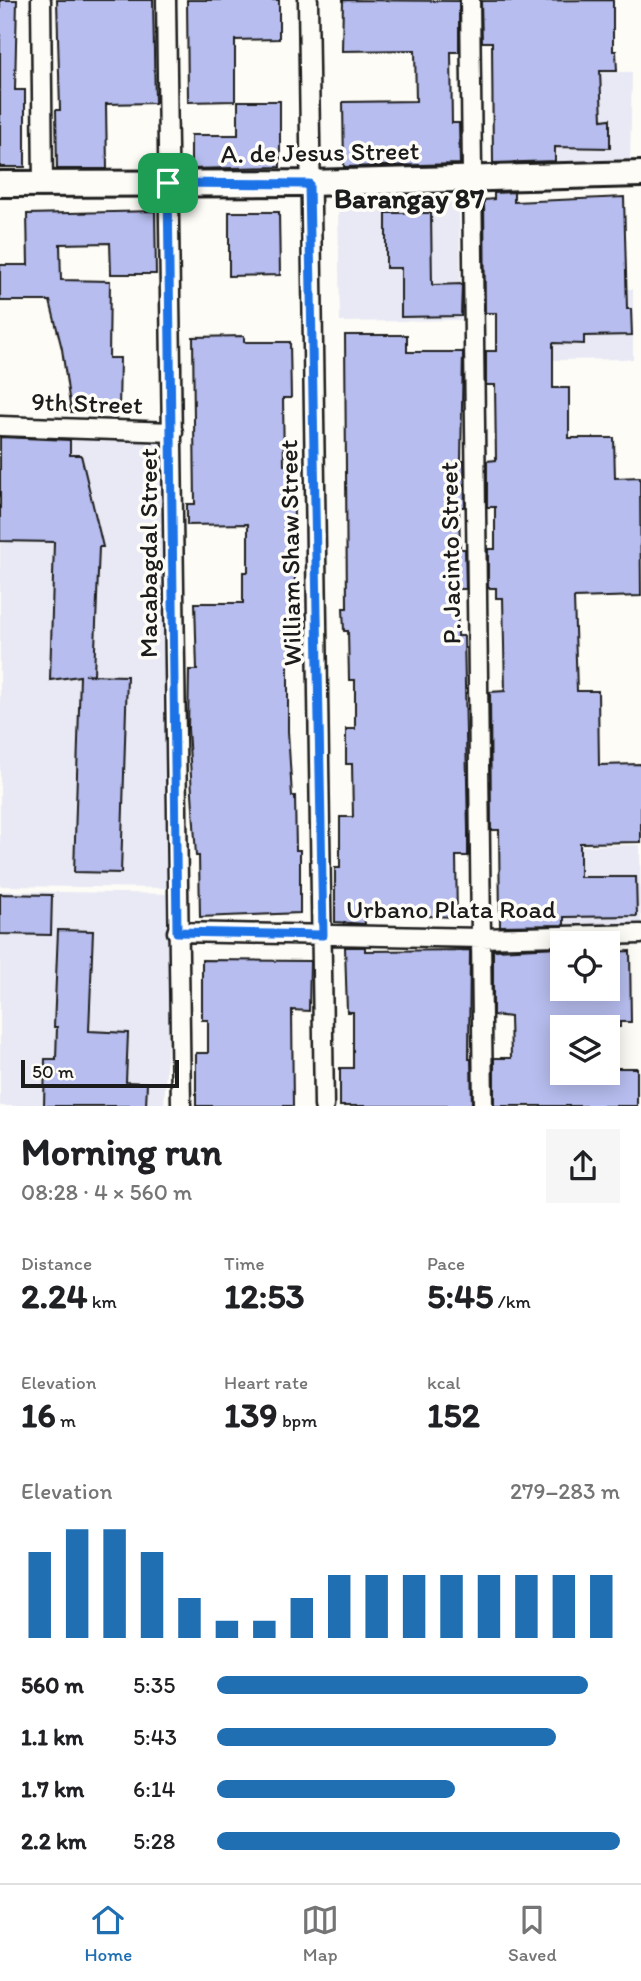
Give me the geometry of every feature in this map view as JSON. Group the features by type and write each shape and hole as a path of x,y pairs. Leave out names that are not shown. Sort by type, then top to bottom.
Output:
{"main road":[{"name":"A. de Jesus Street","path":"0,184 309,184 641,174"}],"street":[{"path":"41,0 43,184"},
{"name":"Macabagdal Street","path":"166,0 181,1106"},
{"name":"William Shaw Street","path":"308,0 324,1106"},
{"name":"P. Jacinto Street","path":"470,0 483,1106"},
{"name":"9th Street","path":"0,426 173,432"},
{"name":"Urbano Plata Road","path":"177,932 481,938 641,934"}],"shaded area":[{"path":"554,71 632,72 630,163 557,165"},
{"path":"459,202 461,320 340,322 338,204"},
{"path":"633,289 633,359 554,360 552,290"},
{"path":"0,433 165,438 173,888 0,886"},
{"path":"640,845 641,926 565,928 564,846"},
{"path":"0,891 176,894 164,1106 0,1106"}],"building":[{"path":"0,0 17,0 15,90 25,90 25,167 0,167"},
{"path":"57,0 153,0 155,103 106,104 107,169 57,169 56,110 60,110"},
{"path":"187,0 279,0 279,39 235,40 235,101 188,102"},
{"path":"343,0 459,1 459,52 451,52 452,123 459,123 460,164 344,167 343,102 416,101 415,50 342,51"},
{"path":"613,0 613,51 616,51 617,71 600,71 602,120 610,119 610,148 555,147 555,161 493,163 492,42 482,42 481,1"},
{"path":"238,101 280,101 280,167 191,169 191,135 238,135"},
{"path":"514,192 514,202 624,197 627,309 631,309 632,335 584,336 584,344 553,343 553,388 569,388 569,438 614,438 615,478 640,477 641,596 574,598 577,691 598,691 599,765 641,764 641,842 580,843 580,877 636,877 637,916 564,917 564,925 500,926 499,830 491,830 490,692 505,691 503,598 496,598 496,588 488,588 488,549 495,549 495,507 487,507 487,461 496,460 495,385 486,385 486,351 496,351 496,313 485,313 484,200 494,199 494,193"},
{"path":"155,211 156,274 111,274 110,243 60,244 61,280 110,281 109,358 120,358 119,411 71,412 62,349 50,301 0,301 0,265 28,265 27,214"},
{"path":"229,212 279,212 280,275 229,276"},
{"path":"386,213 431,213 432,285 462,284 461,316 401,317 401,268 386,268"},
{"path":"345,335 407,335 407,352 463,352 461,461 464,461 465,507 459,507 460,549 465,549 466,589 457,589 458,636 464,636 468,856 456,856 457,917 364,914 365,924 335,922 335,868 340,868 340,817 353,817 352,764 346,764 346,729 355,729 355,680 349,680 348,631 344,631 343,608 347,608"},
{"path":"244,336 244,342 290,342 291,398 283,398 284,465 293,465 295,571 293,638 290,638 288,662 288,731 292,796 295,796 296,850 300,850 300,913 200,917 199,856 196,856 188,729 189,670 197,670 195,603 243,603 243,572 248,572 248,524 187,525 187,504 195,504 193,337"},
{"path":"0,437 70,440 70,455 81,455 103,547 99,547 94,674 85,675 127,676 121,873 74,872 80,676 50,680 54,542 0,541"},
{"path":"0,894 52,895 51,935 0,934"},
{"path":"58,930 93,931 89,1031 128,1033 126,1082 147,1083 146,1106 44,1106 45,1059 56,1059 57,1027 54,1027"},
{"path":"345,947 365,947 365,951 470,950 469,1059 472,1106 340,1106 340,1068 353,1068 353,1012 347,1012"},
{"path":"550,947 550,1001 620,1001 620,951 630,951 631,1022 620,1022 620,1015 550,1015 550,1085 620,1085 620,1068 637,1068 637,1106 494,1106 494,1058 511,1058 510,1017 493,1015 493,950"},
{"path":"202,960 310,961 309,1011 292,1010 293,1106 196,1106 196,1053 208,1053 208,1020 202,1020"}],"district":[{"name":"Barangay 87","path":"409,198"}],"route":[{"path":"168,183 309,184 323,935 177,932 168,183"}]}
